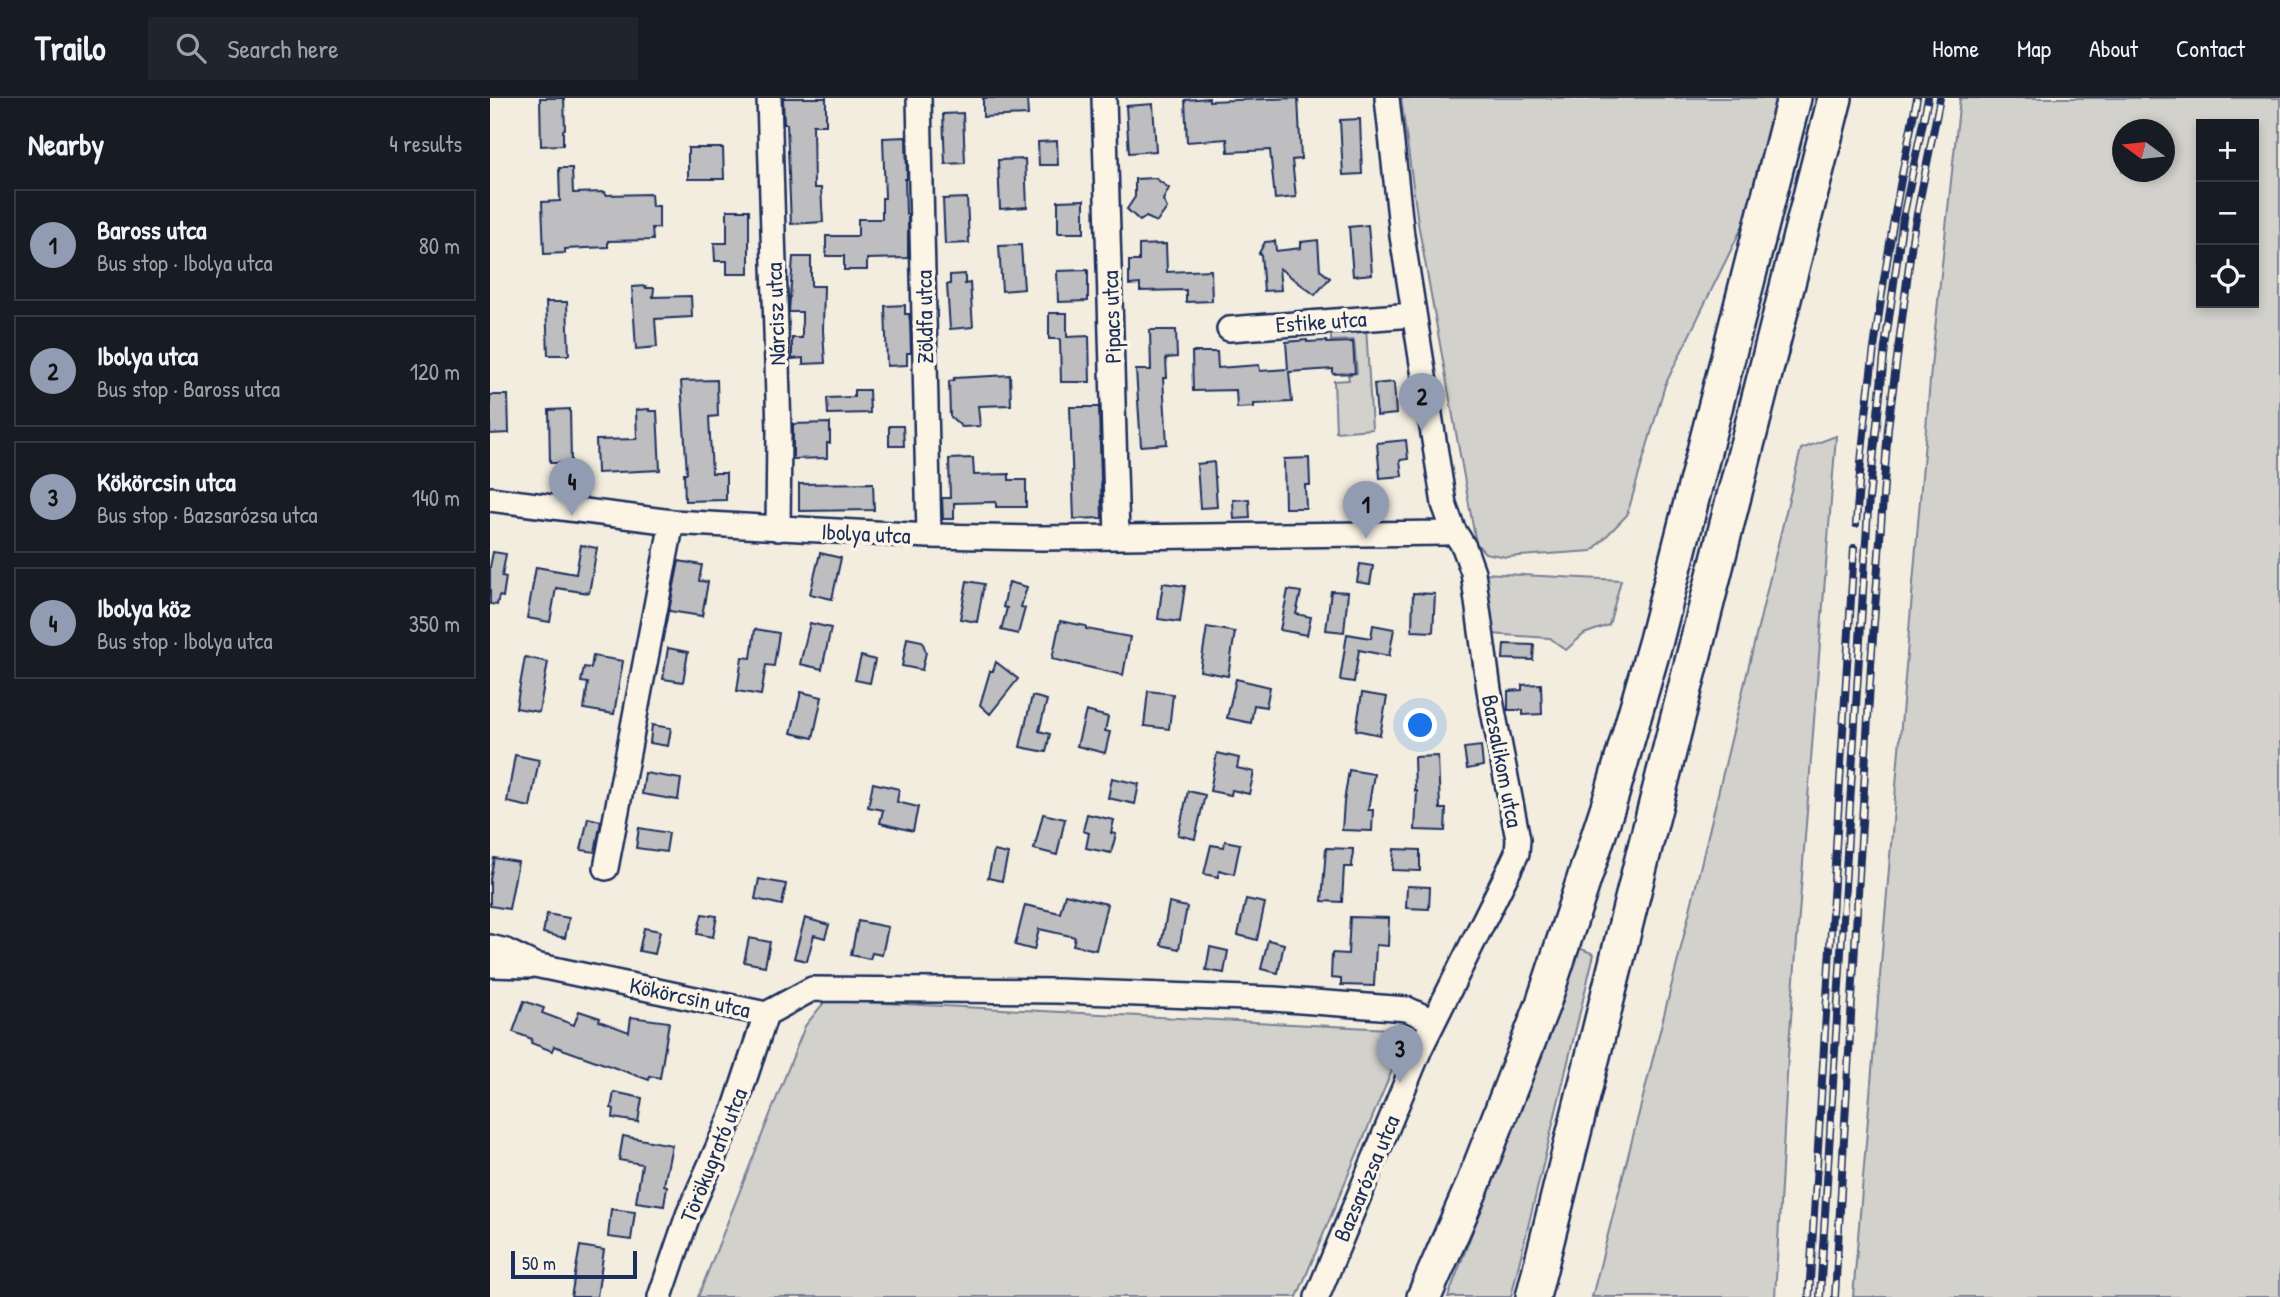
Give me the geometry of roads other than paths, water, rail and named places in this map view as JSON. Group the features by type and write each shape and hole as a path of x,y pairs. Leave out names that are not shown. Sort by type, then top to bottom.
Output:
{"highway":[{"path":"1424,1297 1472,1187 1543,1004 1612,794 1656,640 1794,98"},
{"path":"1534,1297 1648,833 1835,98"}],"street":[{"name":"Nárcisz utca","path":"769,98 779,431 778,529"},
{"name":"Zöldfa utca","path":"919,98 929,536"},
{"name":"Pipacs utca","path":"1104,98 1117,536"},
{"name":"Bazsalikom utca","path":"1387,98 1413,315 1444,504 1473,572 1489,690 1518,839 1517,853 1433,1021"},
{"name":"Estike utca","path":"1229,329 1413,315"},
{"name":"Ibolya utca","path":"490,499 672,522 929,536 1446,533 1453,529"},
{"path":"606,868 672,522"},
{"name":"Kökörcsin utca","path":"490,947 506,951 535,965 766,1014 812,989 1056,991 1274,999 1407,1009 1433,1021"},
{"path":"490,965 535,965"},
{"name":"Törökugrató utca","path":"660,1297 688,1215 734,1111 766,1014"},
{"name":"Bazsarózsa utca","path":"1317,1297 1433,1021"}],"railway":[{"path":"1856,524 1879,310 1917,98"},
{"path":"1820,1297 1868,509 1885,347 1903,218 1928,98"},
{"path":"1835,1297 1871,665 1888,428 1913,234 1940,98"},
{"path":"1809,1297 1854,548"}],"place":[{"name":"Ibolya utca","path":"1422,431"},
{"name":"Ibolya köz","path":"572,516"},
{"name":"Baross utca","path":"1366,539"},
{"name":"Kökörcsin utca","path":"1400,1083"}]}
